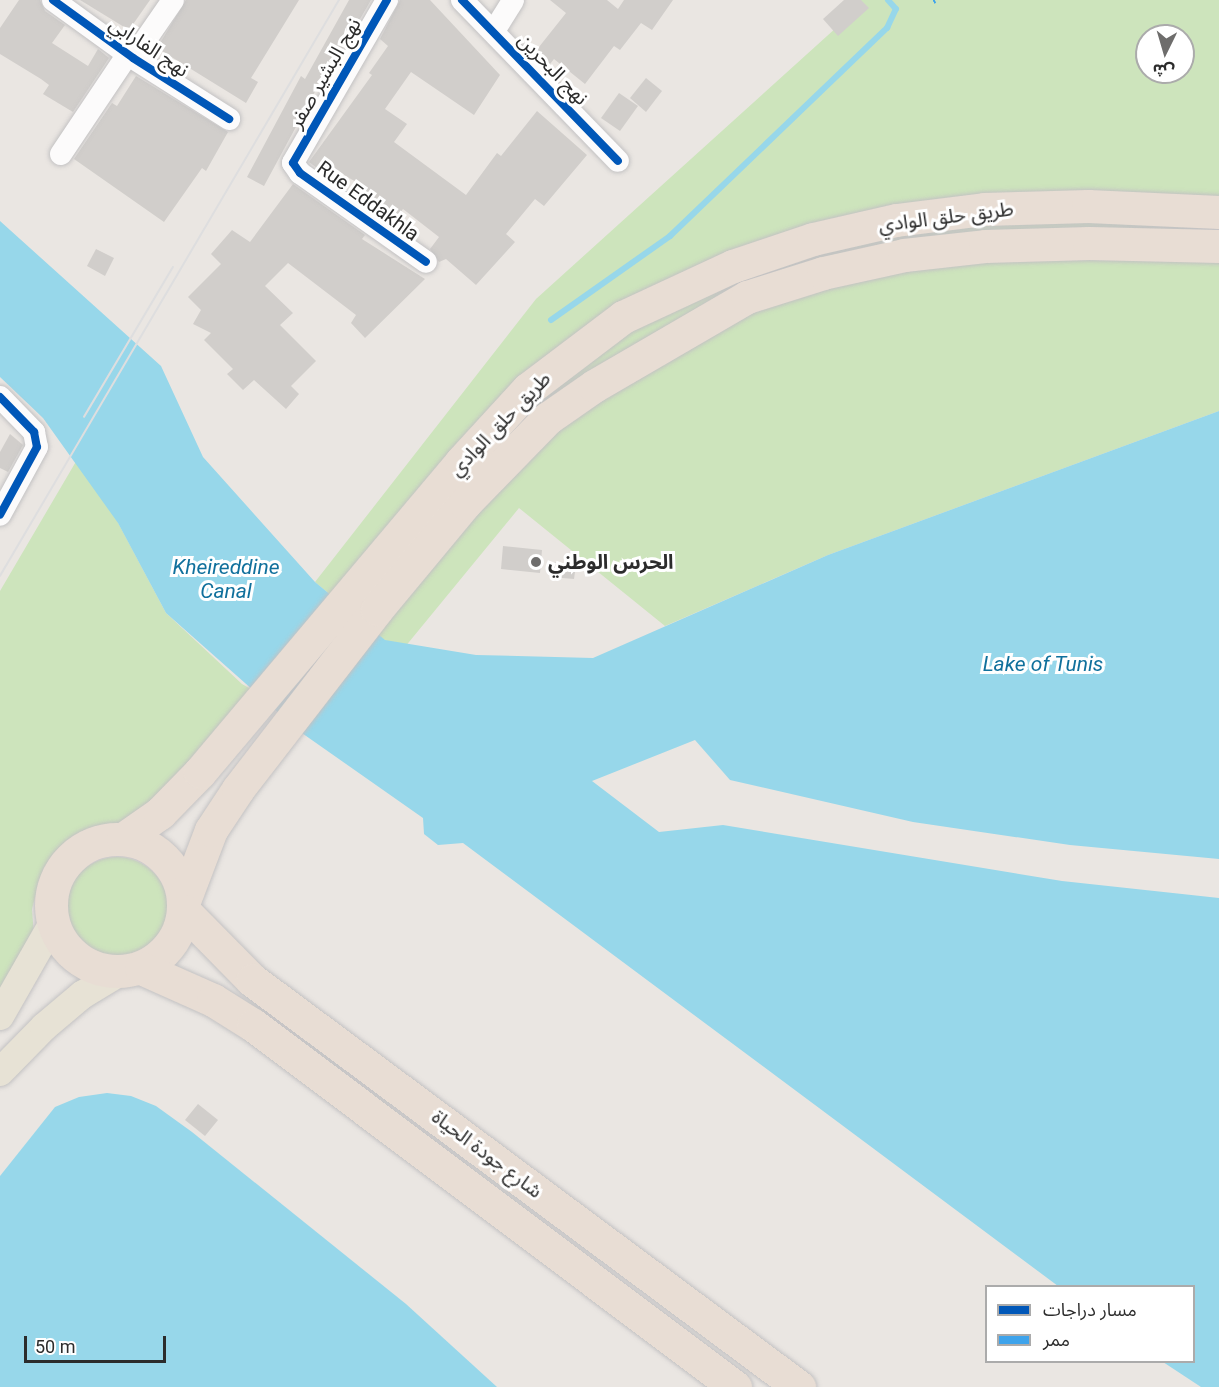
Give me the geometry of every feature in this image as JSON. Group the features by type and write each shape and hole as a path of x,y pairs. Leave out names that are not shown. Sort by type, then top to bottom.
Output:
{"highway":[{"name":"طريق حلق الوادي","path":"184,906 211,830 275,741 365,599 528,389 623,317 733,266 813,239 896,220 984,209 1089,206 1219,212"},
{"name":"طريق حلق الوادي","path":"123,839 177,797 246,721 365,599 465,503 548,418 594,386 747,297 823,273 904,255 985,246 1089,243 1219,246"},
{"path":"123,839 146,845 165,859 178,878 184,906 171,946 130,970 98,969 78,959 62,943 53,923 53,891 66,862 82,848 102,840 123,839"},
{"name":"شارع جودة الحياة","path":"184,906 252,980 799,1387"},
{"name":"شارع جودة الحياة","path":"130,970 205,996 253,1024 735,1387"}],"main road":[{"path":"0,1016 53,923"},
{"path":"0,1072 44,1027 82,995 130,970"}],"street":[{"name":"نهج الفارابي","path":"53,0 131,56 229,119"},
{"path":"61,154 173,0"},
{"name":"نهج البشير صفر","path":"293,163 387,0"},
{"name":"نهج البحرين","path":"462,0 618,161"},
{"path":"494,31 513,0"},
{"name":"Rue Eddakhla","path":"293,163 300,173 426,262"},
{"path":"0,397 34,432 36,452 0,515"}],"green space":[{"path":"851,0 1219,0 1219,411 828,555 665,626 519,508 400,653 315,582 536,299 858,8"},
{"path":"81,453 166,613 242,684 258,693 210,749 120,828 99,830 72,842 53,862 37,890 32,909 34,936 0,1008 0,591"},
{"path":"117,857 136,861 153,872 164,889 168,908 164,927 153,944 136,955 117,959 98,955 81,944 70,927 66,908 70,889 81,872 98,861"}],"water":[{"name":"Lake of Tunis","path":"0,221 161,366 203,457 315,582 385,640 476,655 593,658 828,555 1219,411 1219,859 1070,845 913,822 730,780 695,740 592,781 659,832 723,825 1062,881 1219,898 1219,1387 1201,1387 1165,1363 1195,1363 1195,1285 1057,1285 463,843 438,845 424,834 423,818 299,731 166,613 118,523 43,418 0,377"},
{"path":"107,1093 131,1096 156,1106 192,1132 406,1304 497,1387 0,1387 0,1176 55,1107 79,1097"}],"building":[{"path":"19,0 40,0 45,11 65,25 52,43 88,66 98,49 109,58 73,112 43,94 49,85 0,54 0,28"},
{"path":"80,0 150,0 129,30"},
{"path":"186,0 299,0 251,78 258,82 246,103 157,48"},
{"path":"349,0 371,0 334,64 331,62 264,186 247,177 301,76 305,79"},
{"path":"400,0 430,0 500,75 474,115 411,72 385,109 407,124 394,142 466,195 497,153 501,156 537,111 587,155 544,206 535,199 506,234 515,242 476,285 446,259 439,262 430,249 439,237 403,209 393,222 359,198 366,188 331,167 325,174 309,162 372,75 369,73 388,46 380,39"},
{"path":"550,0 607,0 618,9 624,0 673,0 652,30 641,23 620,50 614,46 585,84 554,59 550,64 535,52 566,13"},
{"path":"844,0 861,0 869,8 838,36 823,19"},
{"path":"136,76 228,132 206,171 202,168 164,222 74,159 112,103 117,106"},
{"path":"646,78 662,91 646,112 630,98"},
{"path":"619,93 638,106 620,131 601,118"},
{"path":"293,184 365,235 362,239 425,279 365,338 351,323 356,315 288,263 265,286 293,313 280,325 316,361 291,386 299,394 286,409 254,380 243,390 227,374 233,369 204,340 211,333 193,324 201,310 188,297 221,264 211,254 232,230 250,242"},
{"path":"96,249 114,258 105,276 87,266"},
{"path":"10,434 23,445 8,472 0,468 0,452"},
{"path":"503,546 542,550 540,573 501,569"},
{"path":"553,562 576,565 574,579 551,577"},
{"path":"198,1104 218,1120 205,1136 185,1120"}],"waterway":[{"path":"551,320 670,236 887,28 896,9 888,0"}],"tram line":[{"path":"0,576 339,0"},
{"path":"84,417 173,267"}],"cycle path":[{"path":"53,0 133,58 229,119"},
{"path":"387,0 293,163 300,173 426,262"},
{"path":"462,0 618,161"},
{"path":"0,397 34,432 37,447 0,515"}],"place":[{"name":"الحرس الوطني","path":"536,562"}],"water label":[{"name":"Kheireddine Canal","path":"226,579"}]}
